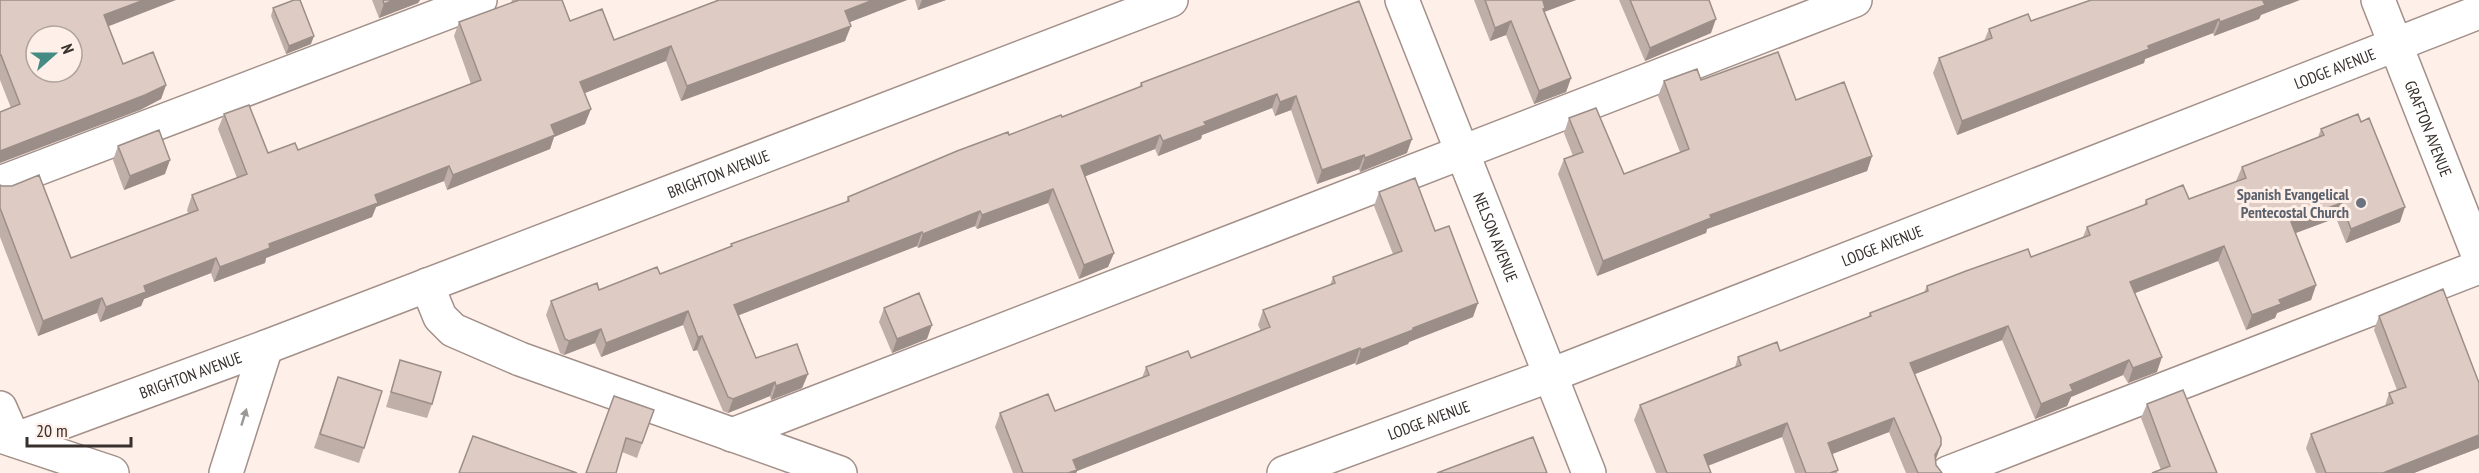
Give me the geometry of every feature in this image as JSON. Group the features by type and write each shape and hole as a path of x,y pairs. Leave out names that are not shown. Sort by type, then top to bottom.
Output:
{"street":[{"path":"0,183 480,0"},
{"name":"BRIGHTON AVENUE","path":"7,438 266,347 1172,0"},
{"name":"NELSON AVENUE","path":"1402,0 1590,473"},
{"path":"732,435 1855,0"},
{"name":"GRAFTON AVENUE","path":"2378,0 2479,257"},
{"name":"LODGE AVENUE","path":"1284,473 1551,375 2479,12"},
{"path":"1948,473 2479,267"},
{"path":"427,285 440,317 453,330 520,359 840,473"},
{"name":"BRIGHTON AVENUE","path":"226,473 266,347"},
{"path":"0,408 7,438 112,473"}],"building":[{"path":"0,0 144,0 104,15 123,64 153,52 166,85 0,151 0,112 20,104 1,55"},
{"path":"300,0 314,36 289,46 273,8"},
{"path":"519,0 562,0 570,21 602,9 614,40 719,0 873,0 845,11 851,26 687,86 671,46 580,82 591,109 551,125 555,135 453,175 449,166 375,195 378,203 269,244 270,248 220,267 216,258 144,286 146,292 106,307 102,298 43,321 0,208 0,185 12,186 39,175 71,258 198,210 192,195 247,174 224,114 249,105 268,153 295,143 298,150 481,80 459,22"},
{"path":"1485,0 1545,0 1543,9 1571,78 1539,91 1511,21 1495,28"},
{"path":"1630,0 1709,0 1716,19 1650,48"},
{"path":"2091,0 2267,0 2263,1 2265,5 2220,22 2219,19 2148,46 2149,49 1962,121 1939,58 1992,38 1989,29 2028,14 2031,21"},
{"path":"1359,1 1412,139 1365,158 1364,155 1322,170 1296,96 1280,102 1277,94 1204,122 1206,125 1163,141 1160,135 1081,166 1114,253 1084,265 1053,189 982,215 980,211 923,234 922,232 734,305 756,358 797,344 808,374 776,386 775,382 733,399 728,397 702,336 698,337 688,311 606,343 601,329 569,341 565,339 551,301 597,283 599,290 657,267 660,274 732,246 731,244 849,201 848,197 957,151 1008,132 1009,135 1061,115 1062,117 1142,86 1141,83"},
{"path":"1778,52 1796,100 1844,82 1872,156 1710,215 1711,218 1603,261 1564,159 1583,152 1569,118 1596,108 1624,174 1689,149 1664,81 1697,69 1701,80"},
{"path":"2358,114 2361,122 2369,118 2405,207 2351,229 2341,203 2291,222 2316,285 2279,300 2281,304 2252,315 2224,246 2130,282 2162,357 2133,368 2129,360 2070,385 2073,391 2041,404 2008,326 1910,363 1941,438 1941,445 1935,455 1936,465 1942,473 1918,473 1894,418 1828,443 1838,470 1830,473 1806,473 1787,423 1704,455 1711,473 1667,473 1640,405 1741,365 1738,357 1777,342 1780,351 1871,316 1870,313 1928,291 1927,286 1966,271 2028,249 2031,257 2090,235 2087,227 2147,204 2146,200 2183,185 2189,199 2246,178 2242,167 2324,135 2321,129"},
{"path":"159,130 170,160 130,176 118,146"},
{"path":"1415,178 1435,231 1449,226 1478,303 1073,460 1077,470 1068,473 1023,473 1000,413 1048,394 1055,411 1149,375 1146,367 1188,351 1191,358 1270,327 1263,310 1335,283 1333,277 1402,251 1379,192"},
{"path":"2443,289 2479,383 2479,435 2383,473 2326,473 2311,434 2393,403 2389,393 2406,387 2379,316"},
{"path":"919,293 932,325 897,339 884,308"},
{"path":"400,360 441,372 432,404 391,392"},
{"path":"338,377 382,391 364,448 320,434"},
{"path":"2183,390 2217,473 2152,473 2170,466 2147,404"},
{"path":"614,396 654,410 642,443 626,438 616,473 586,473"},
{"path":"473,436 577,473 459,473"},
{"path":"1533,437 1547,473 1437,473"}],"place":[{"name":"Spanish Evangelical Pentecostal Church","path":"2361,203"}]}
